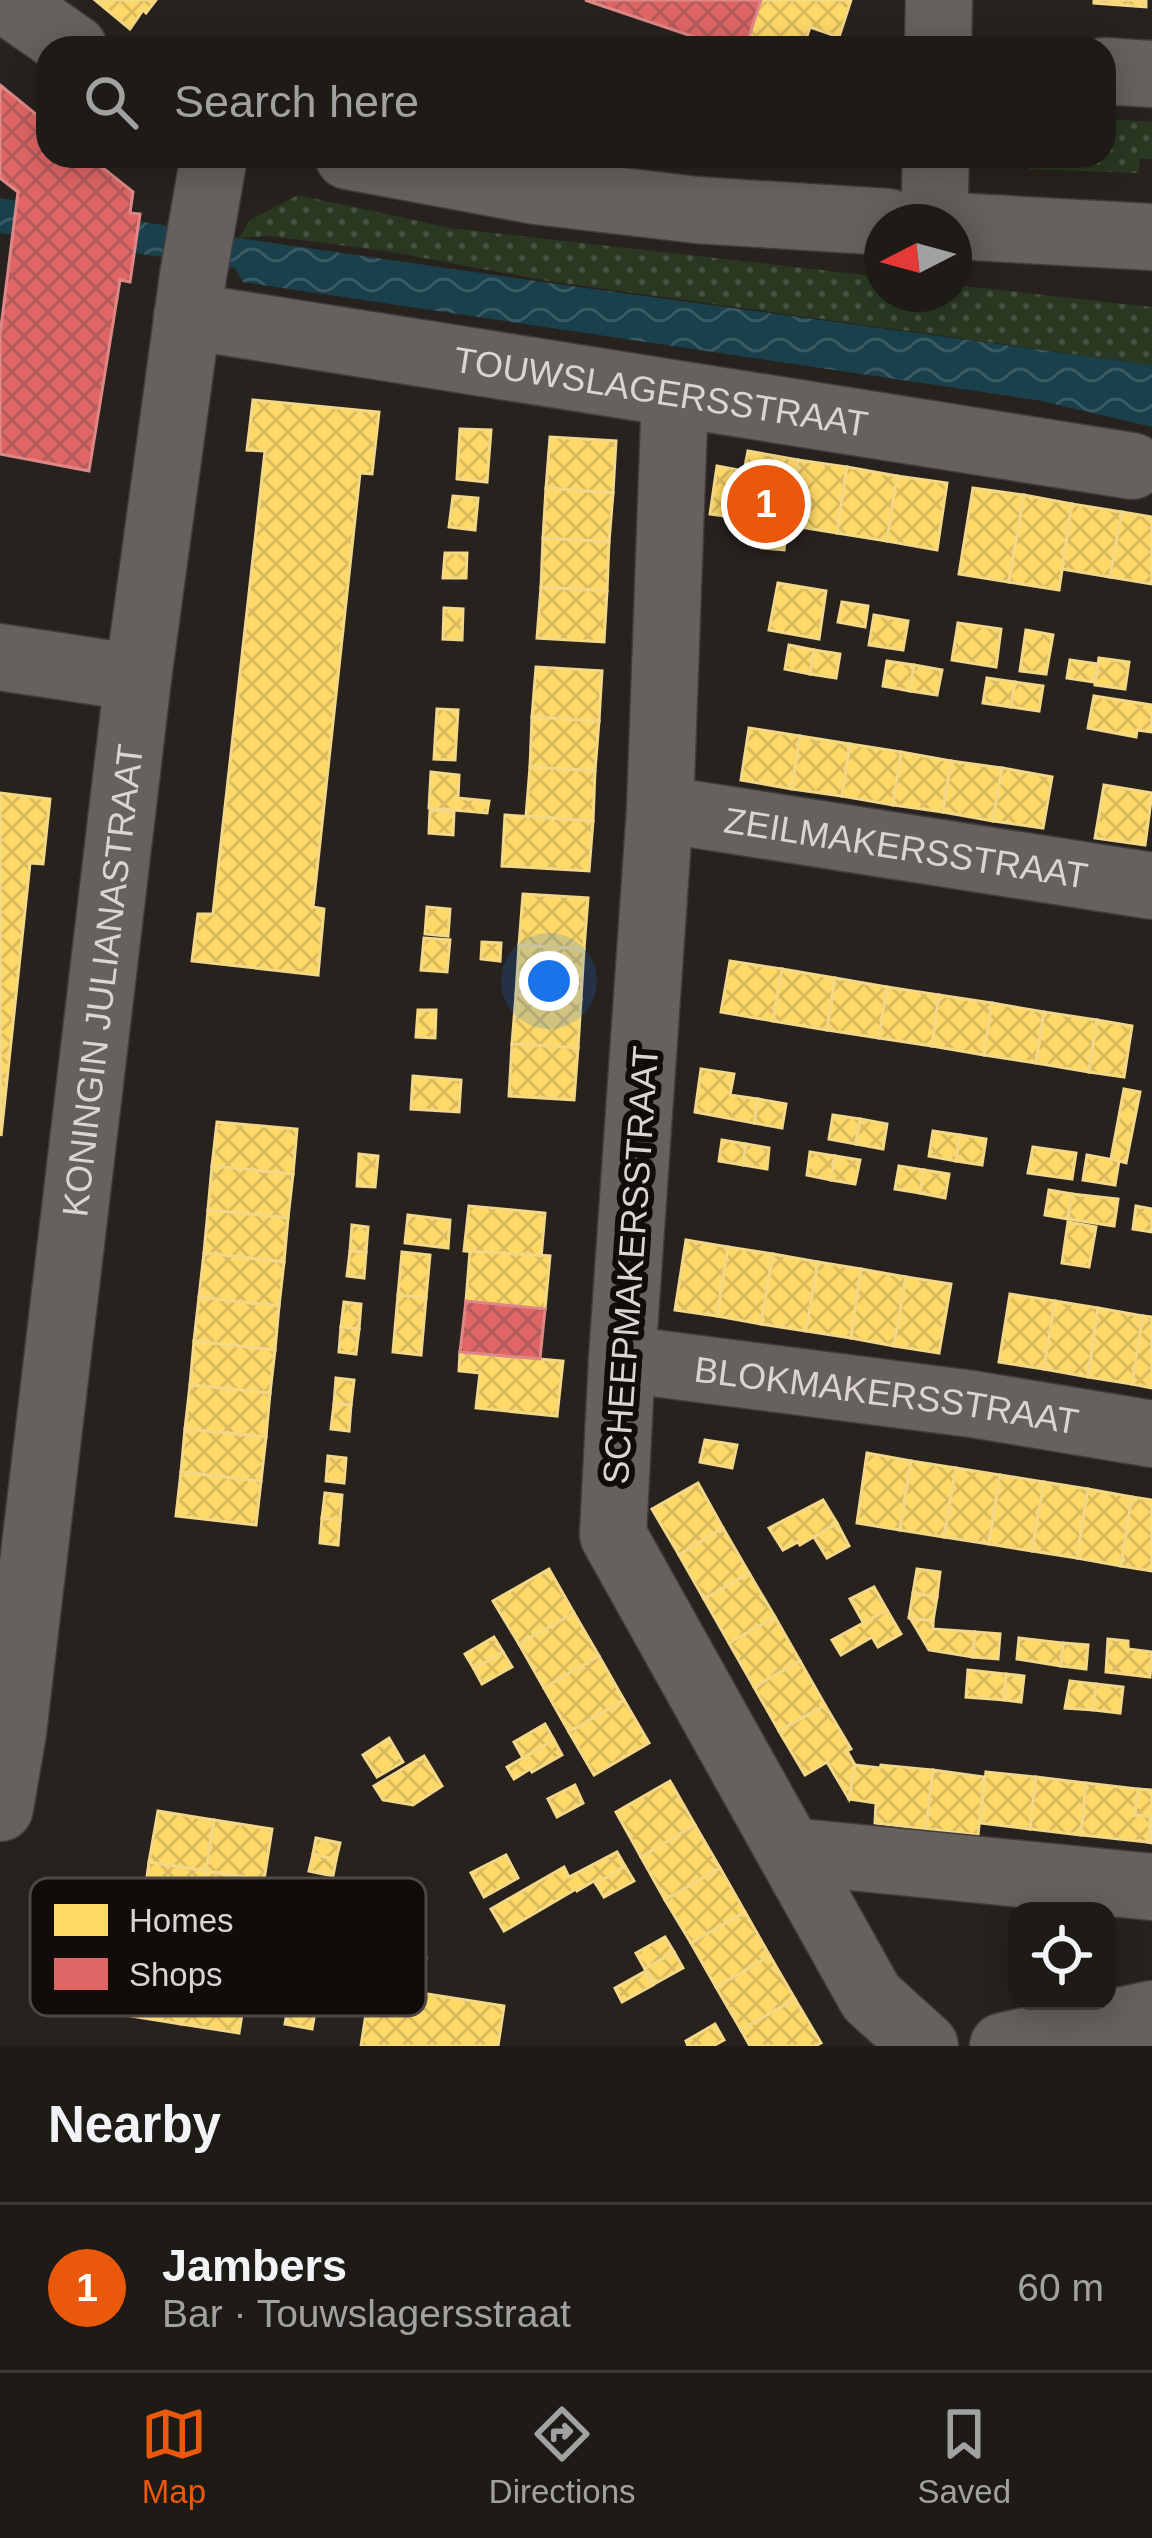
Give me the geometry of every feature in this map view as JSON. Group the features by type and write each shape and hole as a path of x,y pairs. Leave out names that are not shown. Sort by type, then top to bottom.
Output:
{"street":[{"path":"5,0 57,36"},
{"path":"938,36 939,0"},
{"path":"1116,72 1152,74"},
{"path":"485,168 542,173 697,210 864,220"},
{"path":"935,204 936,168"},
{"name":"KONINGIN JULIANASTRAAT","path":"0,1808 13,1732 138,678 208,184"},
{"path":"972,227 1152,237"},
{"name":"TOUWSLAGERSSTRAAT","path":"190,296 675,394 1132,466"},
{"name":"SCHEEPMAKERSSTRAAT","path":"675,394 660,809 613,1535 871,1997 925,2046"},
{"path":"0,657 138,678"},
{"name":"ZEILMAKERSSTRAAT","path":"660,809 1152,886"},
{"name":"BLOKMAKERSSTRAAT","path":"622,1359 972,1404 1152,1434"},
{"path":"790,1851 1152,1887"},
{"path":"1003,2046 1152,2014"}],"green space":[{"path":"1116,120 1152,122 1152,159 1140,159 1138,173 1028,169 1116,168"},
{"path":"298,195 451,228 864,275 864,312 972,312 972,287 1152,307 1152,365 548,281 386,251 269,236 239,238 250,220"}],"water":[{"path":"0,198 549,283 1152,365 1152,427 1037,400 243,282 235,268 0,233"}],"building: Homes":[{"path":"95,0 156,0 130,29"},
{"path":"761,0 851,0 839,36 810,27 807,36 749,36"},
{"path":"1146,0 1146,7 1094,3"},
{"path":"253,400 379,412 372,474 360,473 313,907 324,909 318,975 192,961 198,914 213,914 265,451 247,450"},
{"path":"460,429 491,430 487,482 457,479"},
{"path":"550,437 616,441 613,493 546,488"},
{"path":"748,451 798,460 784,550 762,548 767,522 710,514 717,466 744,471"},
{"path":"798,460 847,467 837,533 788,525"},
{"path":"847,467 897,476 887,541 837,533"},
{"path":"897,476 947,483 937,550 887,541"},
{"path":"546,488 613,493 609,542 543,538"},
{"path":"973,488 1024,495 1009,582 959,574"},
{"path":"1024,495 1072,504 1059,590 1009,582"},
{"path":"453,496 478,498 475,530 449,527"},
{"path":"1072,504 1122,512 1110,577 1062,569"},
{"path":"1122,512 1152,517 1152,584 1110,577"},
{"path":"543,538 609,542 607,591 541,587"},
{"path":"445,553 467,553 466,578 443,578"},
{"path":"778,583 826,591 819,639 769,630"},
{"path":"541,587 607,591 604,642 537,638"},
{"path":"842,602 868,606 865,627 838,622"},
{"path":"444,608 463,609 462,640 443,639"},
{"path":"874,615 908,621 903,650 869,645"},
{"path":"958,623 1001,629 996,667 952,660"},
{"path":"1026,630 1053,635 1046,674 1020,671"},
{"path":"789,645 814,650 810,674 785,669"},
{"path":"814,650 840,654 836,678 810,674"},
{"path":"1099,658 1129,662 1125,689 1095,685"},
{"path":"1070,660 1098,664 1094,682 1067,678"},
{"path":"887,661 914,665 910,691 883,686"},
{"path":"914,665 942,670 937,695 910,691"},
{"path":"536,667 602,671 599,721 532,717"},
{"path":"987,678 1015,682 1011,707 983,703"},
{"path":"1015,682 1043,686 1039,711 1011,707"},
{"path":"1094,696 1152,705 1152,732 1137,730 1136,737 1088,728"},
{"path":"437,709 458,710 455,760 434,759"},
{"path":"532,717 599,721 595,771 530,767"},
{"path":"749,728 800,736 792,789 741,780"},
{"path":"800,736 850,744 842,796 792,789"},
{"path":"850,744 901,752 893,805 842,796"},
{"path":"901,752 951,761 943,812 893,805"},
{"path":"951,761 1002,768 993,821 943,812"},
{"path":"530,767 595,771 593,821 526,816"},
{"path":"1002,768 1052,777 1043,828 993,821"},
{"path":"431,772 459,775 458,798 489,801 487,813 429,808"},
{"path":"1104,785 1152,793 1145,845 1095,838"},
{"path":"0,793 50,799 43,864 30,863 1,1136"},
{"path":"430,810 454,812 453,835 429,833"},
{"path":"505,815 593,821 589,871 502,866"},
{"path":"523,894 588,898 584,949 519,945"},
{"path":"427,907 450,909 448,936 425,934"},
{"path":"424,938 450,940 447,972 421,970"},
{"path":"482,942 501,943 500,961 481,959"},
{"path":"519,945 584,949 581,999 516,994"},
{"path":"730,961 782,969 773,1021 721,1012"},
{"path":"782,969 835,978 827,1030 773,1021"},
{"path":"835,978 887,987 879,1038 827,1030"},
{"path":"887,987 939,995 932,1046 879,1038"},
{"path":"516,994 581,999 578,1048 512,1044"},
{"path":"939,995 992,1003 984,1055 932,1046"},
{"path":"992,1003 1044,1012 1036,1063 984,1055"},
{"path":"418,1010 436,1010 435,1038 416,1037"},
{"path":"1044,1012 1097,1020 1089,1072 1036,1063"},
{"path":"1097,1020 1132,1026 1124,1077 1089,1072"},
{"path":"512,1044 578,1048 574,1100 509,1096"},
{"path":"701,1069 734,1074 730,1095 758,1099 754,1123 695,1112"},
{"path":"413,1076 461,1080 459,1112 411,1109"},
{"path":"1124,1089 1140,1092 1126,1163 1111,1159"},
{"path":"758,1099 786,1104 782,1128 754,1123"},
{"path":"833,1115 860,1119 856,1144 829,1139"},
{"path":"860,1119 887,1124 883,1149 856,1144"},
{"path":"217,1122 297,1129 293,1174 212,1166"},
{"path":"933,1131 960,1135 956,1161 929,1156"},
{"path":"960,1135 986,1139 982,1165 956,1161"},
{"path":"722,1140 746,1144 743,1165 719,1161"},
{"path":"746,1144 769,1148 767,1169 743,1165"},
{"path":"1033,1147 1076,1153 1072,1179 1028,1173"},
{"path":"810,1152 835,1156 831,1180 807,1175"},
{"path":"359,1154 378,1156 375,1187 357,1186"},
{"path":"1087,1155 1119,1161 1115,1185 1083,1180"},
{"path":"835,1156 860,1160 855,1184 831,1180"},
{"path":"212,1166 293,1174 288,1218 208,1210"},
{"path":"899,1166 924,1170 920,1193 895,1189"},
{"path":"924,1170 949,1174 945,1198 920,1193"},
{"path":"1049,1190 1072,1194 1068,1219 1045,1215"},
{"path":"1072,1194 1118,1199 1114,1226 1068,1219"},
{"path":"469,1206 545,1213 541,1258 464,1251"},
{"path":"1136,1206 1152,1209 1152,1232 1133,1229"},
{"path":"208,1210 288,1218 284,1262 204,1253"},
{"path":"408,1215 450,1220 448,1248 405,1243"},
{"path":"1068,1222 1096,1227 1089,1267 1062,1263"},
{"path":"352,1225 368,1227 366,1252 350,1251"},
{"path":"686,1240 728,1247 717,1316 675,1310"},
{"path":"728,1247 773,1254 761,1324 717,1316"},
{"path":"350,1251 366,1252 364,1278 347,1276"},
{"path":"470,1251 550,1256 545,1309 466,1301"},
{"path":"402,1252 430,1255 426,1298 398,1295"},
{"path":"204,1253 284,1262 279,1306 199,1297"},
{"path":"773,1254 818,1262 806,1331 761,1324"},
{"path":"818,1262 861,1269 851,1338 806,1331"},
{"path":"861,1269 906,1277 894,1346 851,1338"},
{"path":"906,1277 951,1284 939,1353 894,1346"},
{"path":"1010,1294 1055,1301 1044,1369 999,1362"},
{"path":"398,1295 426,1298 421,1355 393,1352"},
{"path":"199,1297 279,1306 275,1350 194,1341"},
{"path":"1055,1301 1098,1308 1088,1377 1044,1369"},
{"path":"344,1302 361,1304 359,1329 341,1327"},
{"path":"1098,1308 1143,1316 1132,1384 1088,1377"},
{"path":"1143,1316 1152,1317 1152,1388 1132,1384"},
{"path":"341,1327 359,1329 356,1354 339,1352"},
{"path":"194,1341 275,1350 270,1393 190,1385"},
{"path":"460,1352 563,1361 557,1416 476,1408 480,1373 459,1371"},
{"path":"336,1378 354,1380 351,1405 334,1404"},
{"path":"190,1385 270,1393 266,1437 185,1429"},
{"path":"334,1404 351,1405 349,1431 331,1429"},
{"path":"185,1429 266,1437 261,1481 181,1472"},
{"path":"705,1440 737,1445 732,1468 700,1462"},
{"path":"867,1453 911,1461 900,1530 857,1523"},
{"path":"328,1456 346,1458 344,1483 326,1481"},
{"path":"911,1461 956,1468 944,1537 900,1530"},
{"path":"956,1468 1000,1475 989,1544 944,1537"},
{"path":"181,1472 261,1481 256,1525 176,1516"},
{"path":"1000,1475 1044,1482 1032,1551 989,1544"},
{"path":"1044,1482 1088,1489 1077,1558 1032,1551"},
{"path":"698,1483 723,1528 679,1555 652,1509"},
{"path":"1088,1489 1132,1497 1121,1566 1077,1558"},
{"path":"325,1493 342,1495 340,1520 322,1518"},
{"path":"1132,1497 1152,1500 1152,1571 1121,1566"},
{"path":"823,1500 837,1523 783,1550 769,1528"},
{"path":"322,1518 340,1520 338,1545 320,1543"},
{"path":"837,1523 849,1546 827,1558 814,1537"},
{"path":"723,1528 749,1573 704,1599 679,1555"},
{"path":"549,1569 574,1613 519,1644 493,1601"},
{"path":"917,1569 940,1572 937,1597 913,1593"},
{"path":"749,1573 775,1617 729,1643 704,1599"},
{"path":"874,1587 887,1610 864,1624 850,1599"},
{"path":"913,1593 937,1597 933,1621 909,1618"},
{"path":"887,1610 901,1634 878,1647 872,1637 841,1655 832,1640"},
{"path":"574,1613 599,1656 544,1688 519,1644"},
{"path":"775,1617 800,1661 754,1687 729,1643"},
{"path":"910,1618 933,1621 933,1629 975,1632 973,1657 929,1650"},
{"path":"975,1632 1000,1634 998,1659 973,1657"},
{"path":"494,1637 503,1652 474,1669 465,1654"},
{"path":"1019,1638 1063,1643 1061,1666 1017,1659"},
{"path":"1108,1639 1128,1641 1128,1649 1152,1652 1150,1677 1106,1672"},
{"path":"1063,1643 1088,1645 1086,1669 1061,1666"},
{"path":"503,1652 512,1667 482,1684 474,1669"},
{"path":"599,1656 624,1700 569,1732 544,1688"},
{"path":"800,1661 825,1705 779,1731 754,1687"},
{"path":"968,1670 1006,1674 1004,1700 966,1697"},
{"path":"1006,1674 1024,1676 1021,1702 1004,1700"},
{"path":"1070,1681 1096,1684 1093,1710 1065,1708"},
{"path":"1096,1684 1123,1687 1120,1713 1093,1710"},
{"path":"624,1700 649,1743 594,1775 569,1732"},
{"path":"825,1705 851,1749 847,1751 855,1765 849,1799 827,1762 805,1775 779,1731"},
{"path":"545,1724 554,1740 523,1758 514,1742"},
{"path":"389,1738 403,1762 377,1777 363,1755"},
{"path":"554,1740 562,1755 514,1779 507,1767"},
{"path":"424,1756 442,1786 413,1805 383,1800 374,1786"},
{"path":"855,1765 933,1770 926,1829 875,1823 876,1803 849,1799"},
{"path":"933,1770 984,1777 978,1835 926,1829"},
{"path":"986,1772 1036,1777 1030,1829 980,1823"},
{"path":"1036,1777 1086,1783 1081,1835 1030,1829"},
{"path":"670,1781 695,1825 641,1857 616,1812"},
{"path":"1086,1783 1138,1789 1135,1815 1151,1816 1148,1842 1081,1835"},
{"path":"575,1785 583,1803 557,1817 548,1799"},
{"path":"1138,1789 1152,1790 1152,1843 1148,1842 1151,1816 1135,1815"},
{"path":"158,1811 214,1820 206,1871 149,1862"},
{"path":"214,1820 272,1829 264,1878 206,1871"},
{"path":"695,1825 720,1868 665,1900 641,1857"},
{"path":"316,1838 340,1843 336,1860 313,1854"},
{"path":"617,1852 625,1866 504,1931 491,1909 564,1867 569,1877"},
{"path":"313,1854 336,1860 333,1876 309,1871"},
{"path":"506,1855 518,1878 484,1897 471,1873"},
{"path":"149,1862 206,1871 205,1878 147,1878"},
{"path":"625,1866 634,1881 604,1897 596,1884"},
{"path":"720,1868 745,1912 691,1943 665,1900"},
{"path":"206,1871 251,1878 205,1878"},
{"path":"745,1912 770,1956 716,1987 691,1943"},
{"path":"665,1937 674,1952 645,1969 636,1953"},
{"path":"674,1952 683,1968 654,1984 645,1969"},
{"path":"770,1956 795,1999 741,2030 716,1987"},
{"path":"644,1972 653,1985 622,2002 615,1988"},
{"path":"426,1994 504,2006 498,2046 361,2046 366,2016 426,2016"},
{"path":"795,1999 821,2043 750,2046 741,2030"},
{"path":"131,2016 182,2016 181,2024"},
{"path":"182,2016 242,2016 239,2033 181,2024"},
{"path":"286,2016 314,2016 312,2029 285,2024"},
{"path":"715,2024 724,2040 713,2046 688,2046 686,2041"}],"building: Shops":[{"path":"585,0 761,0 749,36 692,36"},
{"path":"0,85 36,114 36,168 103,168 133,192 130,213 140,214 130,282 120,280 89,471 0,454 0,335 18,192 0,178"},
{"path":"466,1301 545,1309 540,1359 460,1352"}],"place":[{"name":"Jambers","path":"766,504"}]}
